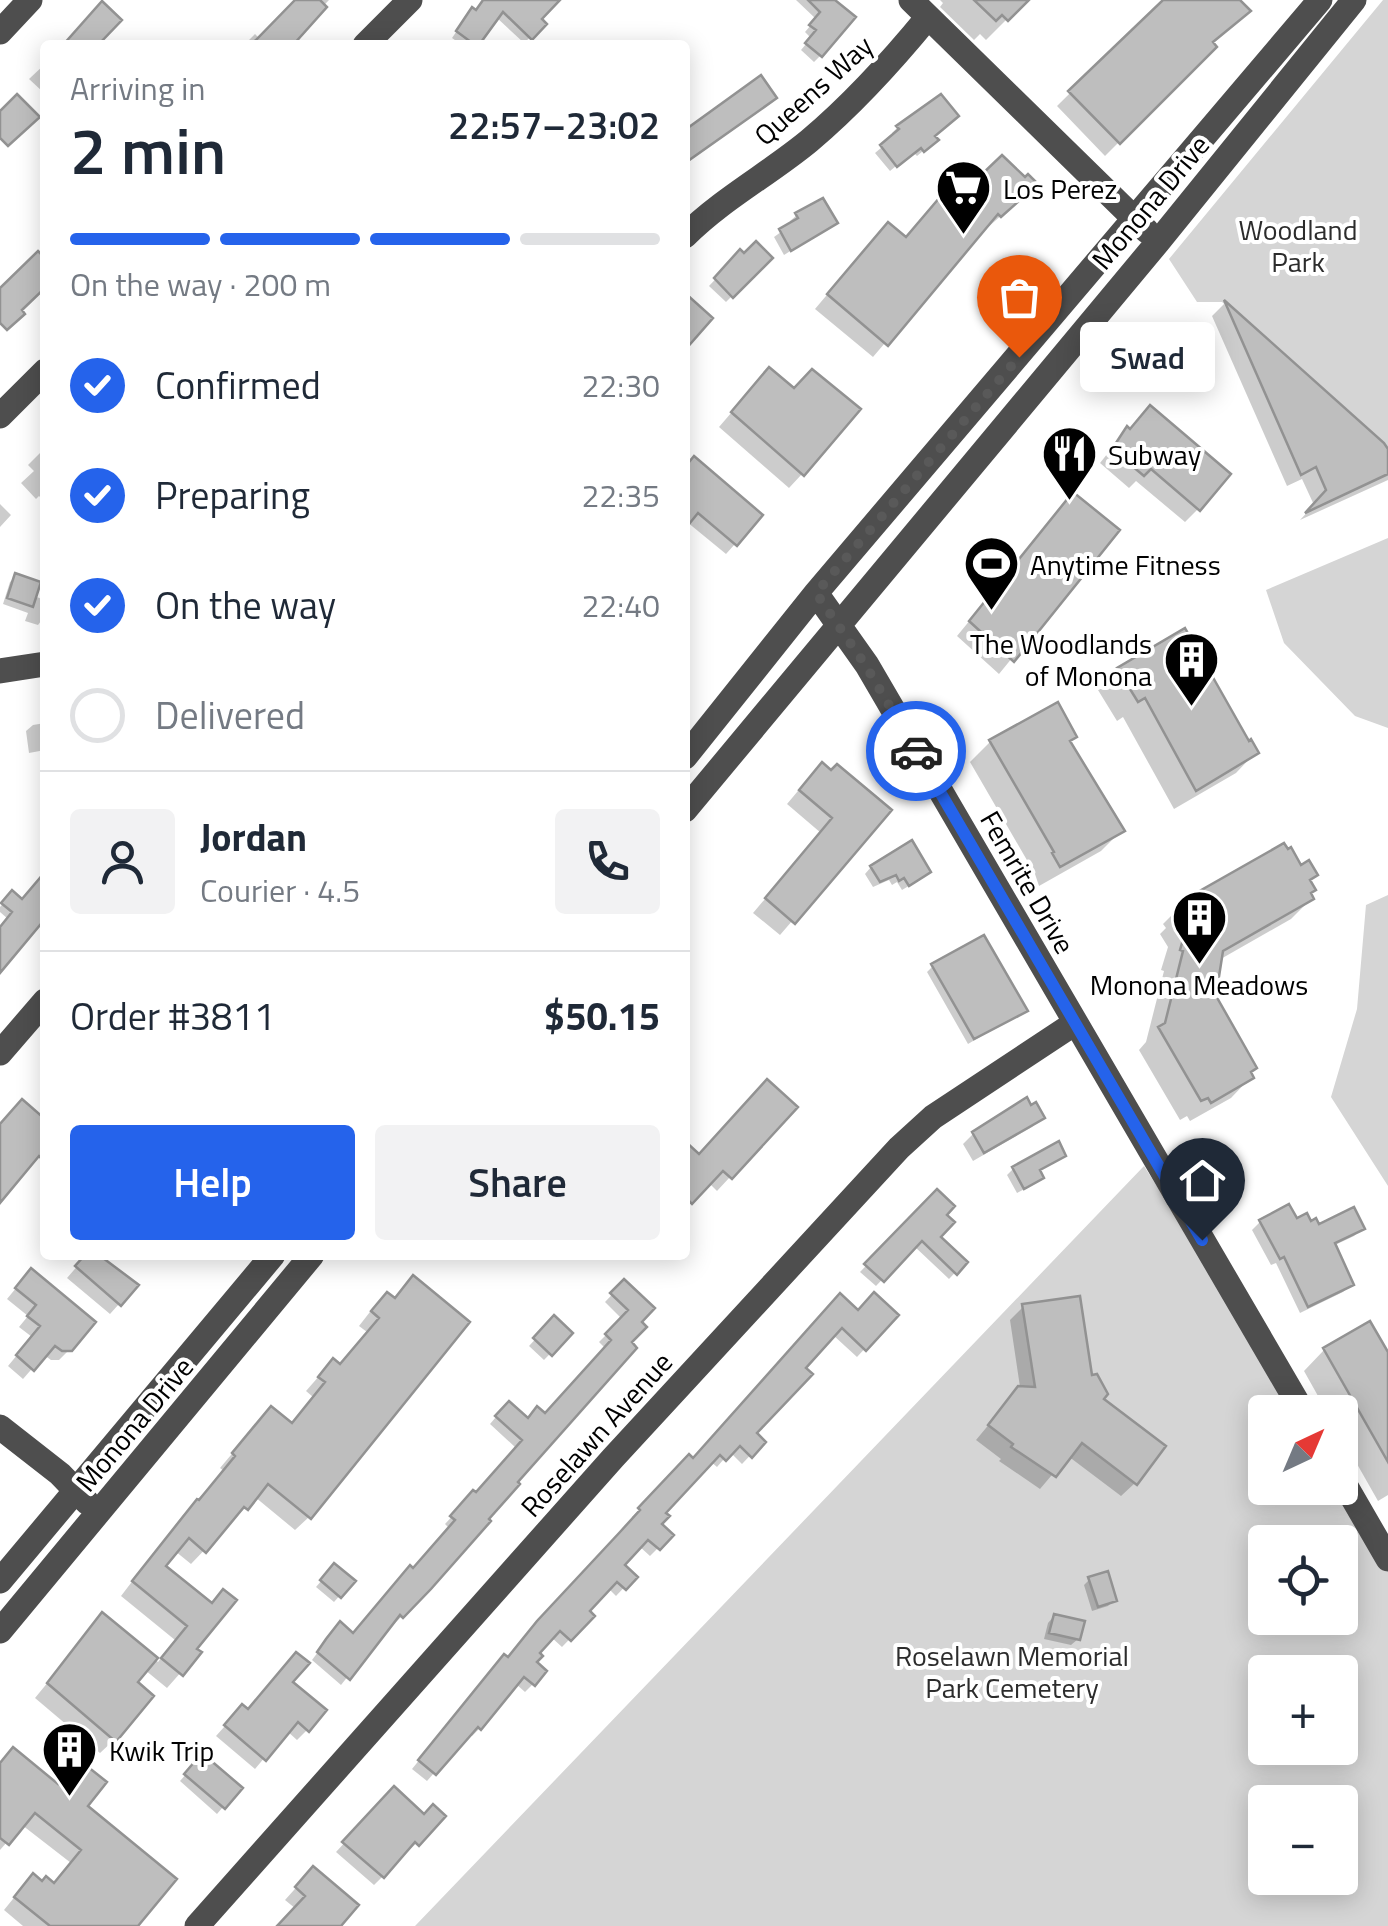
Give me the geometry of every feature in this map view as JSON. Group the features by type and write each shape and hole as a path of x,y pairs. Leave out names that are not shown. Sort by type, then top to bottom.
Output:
{"street":[{"path":"379,40 410,0"},
{"name":"Monona Drive","path":"690,751 816,593 1320,0"},
{"name":"Monona Drive","path":"690,804 1354,0"},
{"path":"0,32 21,3"},
{"path":"920,9 1158,242"},
{"name":"Queens Way","path":"690,231 811,139 896,56 920,9"},
{"path":"0,416 40,376"},
{"name":"Femrite Drive","path":"816,593 839,622 1293,1395"},
{"path":"0,671 40,665"},
{"path":"0,1053 40,1007"},
{"name":"Roselawn Avenue","path":"197,1926 613,1458 888,1159 933,1117 1075,1022"},
{"name":"Monona Drive","path":"0,1580 269,1260"},
{"name":"Monona Drive","path":"0,1631 308,1260"},
{"path":"0,1426 76,1490 98,1514"},
{"path":"1357,1505 1388,1559"}],"green space":[{"name":"Woodland Park","path":"1383,0 1388,0 1388,452 1222,302 1197,302 1169,259"},
{"path":"1388,538 1388,728 1355,716 1284,643 1266,590"},
{"path":"1388,895 1388,1186 1331,1097 1357,1009 1366,905"},
{"name":"Roselawn Memorial Park Cemetery","path":"1144,1166 1290,1395 1248,1395 1248,1505 1351,1505 1388,1559 1388,1926 415,1926"}],"building":[{"path":"295,0 320,0 327,7 297,40 256,40"},
{"path":"483,0 560,0 542,19 547,24 532,40 503,12 483,40 468,40 456,31 472,7 476,10"},
{"path":"808,0 835,0 856,17 822,57 805,43 816,30 809,25 820,12"},
{"path":"974,0 1029,0 1008,21 1002,15 996,21"},
{"path":"1163,0 1240,0 1251,11 1213,42 1217,47 1120,144 1068,91"},
{"path":"102,1 122,20 103,40 67,40"},
{"path":"761,75 777,98 690,159 690,126"},
{"path":"17,94 40,117 8,146 0,138 0,111"},
{"path":"941,94 959,116 935,136 939,140 924,152 921,148 897,167 880,145 899,129 896,126"},
{"path":"1002,155 1038,184 1001,217 998,214 888,346 827,294 888,222 906,237 946,190 956,199"},
{"path":"823,198 838,223 791,251 779,229 798,218 795,213"},
{"path":"756,241 773,258 733,298 714,278 740,249 744,253"},
{"path":"40,253 40,293 7,330 0,323 0,288"},
{"path":"690,297 713,318 690,344"},
{"path":"1224,300 1384,443 1388,449 1388,474 1305,513 1326,490 1316,467 1301,475"},
{"path":"769,367 794,388 812,369 861,409 804,476 731,412"},
{"path":"1150,405 1231,474 1200,511 1151,469 1144,476 1112,449 1127,426 1130,429"},
{"path":"694,456 763,515 737,546 698,513 690,523 690,461"},
{"path":"1073,492 1120,530 1014,662 969,621"},
{"path":"15,573 40,582 33,607 7,598"},
{"name":"The Woodlands of Monona","path":"1185,628 1259,753 1196,791 1145,698 1138,702 1117,668"},
{"name":"The Woodlands of Monona","path":"1058,702 1077,737 1070,741 1125,831 1060,867 989,740"},
{"path":"822,762 831,770 837,764 892,810 795,924 765,898 832,818 799,790"},
{"path":"912,840 931,872 909,886 896,875 880,882 870,866"},
{"name":"Monona Meadows","path":"1284,843 1288,849 1291,847 1301,865 1309,860 1318,875 1310,880 1316,890 1311,893 1314,899 1223,951 1218,983 1211,987 1257,1068 1251,1072 1254,1078 1211,1103 1208,1098 1201,1101 1158,1027 1165,1023 1183,951 1180,950 1187,926 1179,912 1186,908 1182,901"},
{"path":"40,878 40,925 0,973 0,927 12,912 1,903 12,890 22,899"},
{"path":"984,935 1028,1011 974,1039 931,964"},
{"path":"767,1079 798,1107 732,1179 723,1171 692,1204 690,1146 699,1154"},
{"path":"1027,1097 1031,1105 1036,1102 1045,1118 984,1153 972,1132"},
{"path":"22,1099 40,1115 40,1157 0,1203 0,1124"},
{"path":"1059,1141 1066,1156 1040,1170 1044,1178 1024,1189 1012,1167"},
{"path":"937,1189 955,1206 947,1215 955,1222 941,1237 968,1262 957,1275 922,1241 884,1282 864,1264"},
{"path":"1289,1204 1297,1218 1307,1213 1311,1221 1316,1218 1319,1224 1354,1207 1365,1229 1335,1243 1354,1285 1308,1307 1284,1257 1280,1259 1259,1220"},
{"path":"80,1260 106,1260 139,1285 121,1306 75,1266"},
{"path":"31,1268 96,1322 72,1351 55,1346 34,1371 16,1355 40,1326 27,1316 36,1305 15,1288"},
{"path":"413,1275 470,1322 311,1519 268,1484 206,1553 189,1538 166,1566 212,1603 223,1589 237,1600 197,1649 202,1652 183,1676 161,1658 187,1626 132,1581 271,1406 292,1423 325,1382 318,1377 333,1358 340,1364 379,1318 371,1311 387,1292 395,1298"},
{"path":"624,1279 655,1308 642,1322 647,1327 632,1342 637,1348 518,1482 491,1521 431,1589 403,1618 400,1615 350,1680 317,1652 340,1621 353,1633 410,1565 413,1568 455,1520 450,1516 522,1440 495,1416 509,1401 528,1418 537,1406 545,1413 611,1340 605,1334 628,1310 610,1293"},
{"path":"874,1292 899,1315 866,1351 842,1328 806,1368 813,1374 757,1433 766,1442 752,1458 740,1446 726,1461 720,1455 666,1513 670,1516 662,1524 674,1535 660,1550 648,1540 625,1565 638,1577 626,1590 617,1582 590,1611 595,1616 571,1641 560,1631 540,1653 543,1656 537,1662 547,1671 535,1686 524,1677 481,1730 478,1727 436,1775 418,1760 504,1654 508,1657 638,1508 689,1454 693,1458 840,1293 858,1310"},
{"path":"1080,1296 1092,1375 1097,1374 1108,1394 1104,1399 1166,1446 1137,1485 1082,1443 1056,1477 1011,1447 1013,1444 988,1425 1018,1386 1035,1387 1022,1304"},
{"path":"554,1315 573,1333 552,1356 533,1338"},
{"path":"1370,1321 1388,1352 1388,1462 1358,1409 1358,1395 1350,1395 1323,1348"},
{"path":"334,1563 356,1581 341,1598 320,1580"},
{"path":"1108,1571 1117,1601 1098,1607 1088,1577"},
{"path":"102,1612 158,1658 138,1682 154,1696 116,1742 47,1683"},
{"path":"1054,1614 1085,1621 1080,1640 1049,1633"},
{"path":"296,1652 310,1663 293,1682 327,1710 309,1732 298,1722 266,1761 224,1725 242,1704 248,1709"},
{"path":"13,1747 58,1784 78,1759 107,1782 88,1806 177,1879 138,1926 50,1926 14,1897 33,1873 42,1881 46,1876 54,1883 81,1850 35,1813 9,1845 0,1838 0,1763"},
{"path":"202,1753 243,1788 225,1809 184,1774"},
{"path":"394,1786 424,1814 433,1804 446,1816 419,1846 415,1842 384,1878 342,1842"},
{"path":"313,1866 359,1905 341,1926 277,1926 305,1896 295,1887"}],"way so far":[{"path":"916,751 839,622 816,593 1019,357"}],"place":[{"name":"Los Perez","path":"964,237"},
{"name":"Swad","path":"1019,357"},
{"name":"Subway","path":"1069,503"},
{"name":"Anytime Fitness","path":"991,613"},
{"name":"The Woodlands of Monona","path":"1191,708"},
{"name":"Monona Meadows","path":"1199,967"},
{"name":"Kwik Trip","path":"70,1799"}],"route":[{"path":"916,751 1202,1240"}]}
